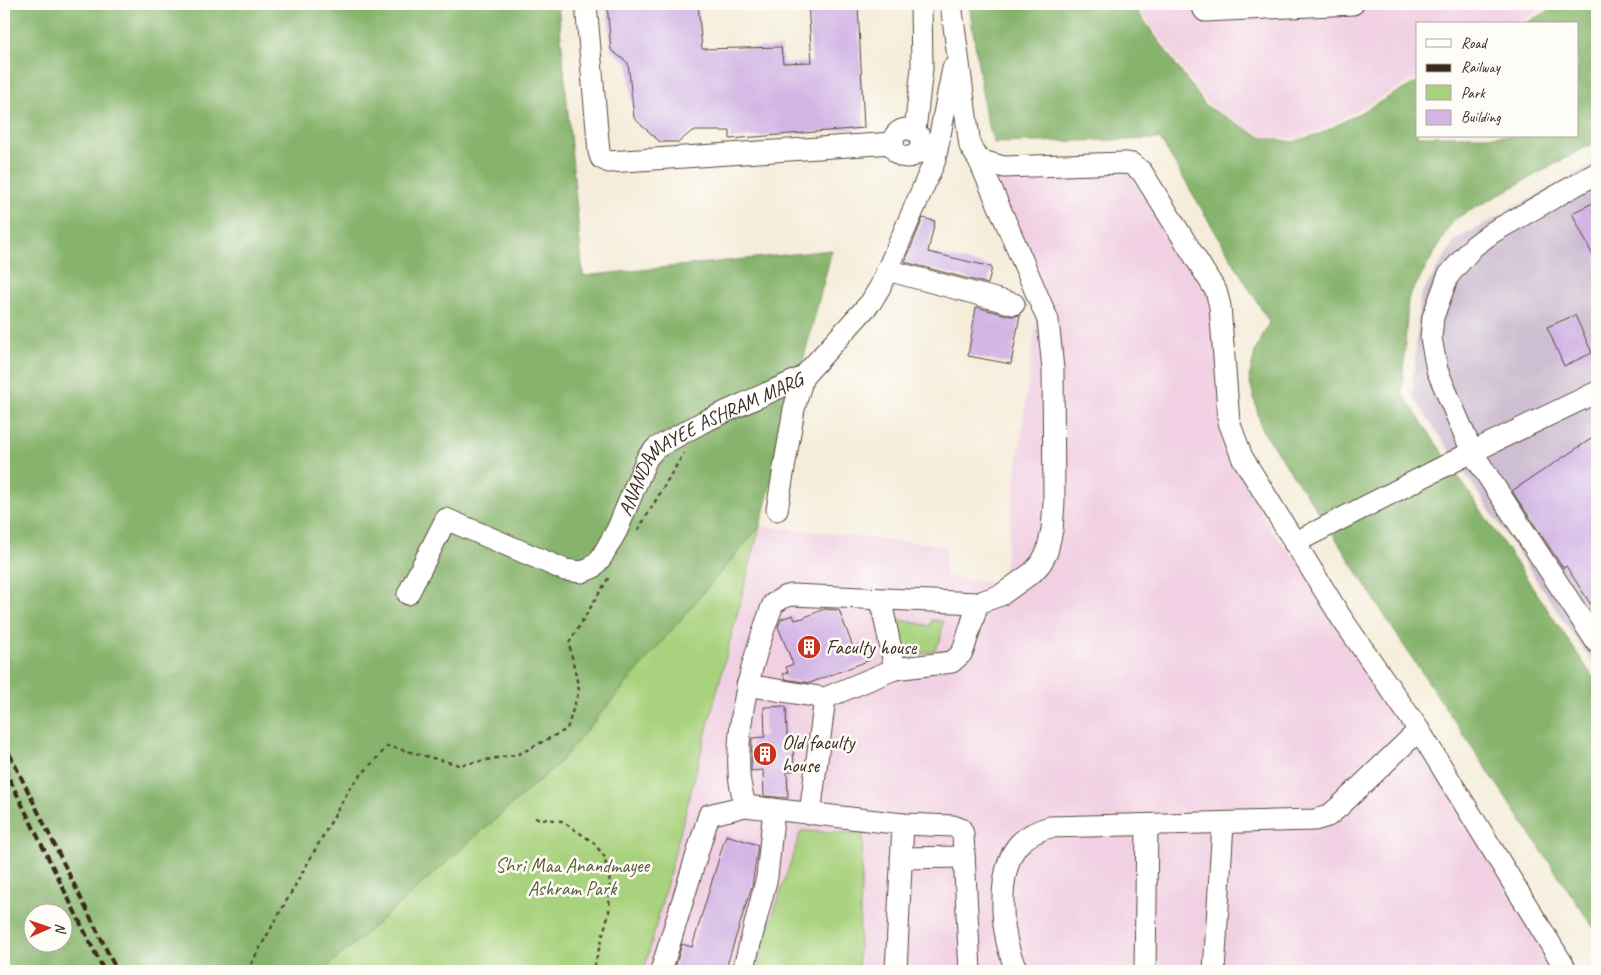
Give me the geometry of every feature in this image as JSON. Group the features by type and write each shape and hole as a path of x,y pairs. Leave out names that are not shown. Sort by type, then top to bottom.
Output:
{"street":[{"path":"586,4 599,152 604,160 609,162 893,143 896,151 903,156 911,156 932,129 942,131"},
{"path":"921,4 922,144"},
{"path":"745,806 738,774 739,738 747,685 767,621 774,604 778,600 792,595 881,601 978,603 1000,595 1033,572 1047,552 1052,530 1054,502 1053,359 1048,320 979,160 970,146 951,4"},
{"path":"1200,4 1205,11 1353,4"},
{"name":"ANANDAMAYEE ASHRAM MARG","path":"408,594 446,519 565,570 582,572 592,568 609,544 647,458 656,448 703,422 803,376 871,302 887,270 922,144 942,131 957,48"},
{"path":"979,160 1004,167 1125,163 1132,164 1142,172 1216,291 1220,306 1229,422 1242,457 1342,619 1419,730 1567,971"},
{"path":"1597,173 1493,232 1474,246 1448,276 1433,317 1431,338 1437,370 1472,452 1597,643"},
{"path":"887,270 1014,304"},
{"path":"776,510 794,409 803,376"},
{"path":"1294,544 1472,452 1597,392"},
{"path":"881,601 895,669"},
{"path":"747,685 825,698 895,669 952,662 964,648 978,603"},
{"path":"810,814 825,698"},
{"path":"1018,971 1006,945 1004,918 1007,866 1019,844 1034,832 1050,827 1296,822 1328,816 1419,730"},
{"path":"661,971 709,815 745,806 903,824 957,827 963,834 970,971"},
{"path":"743,971 767,877 774,809"},
{"path":"896,971 903,824"},
{"path":"1214,971 1223,824"},
{"path":"1145,971 1147,825"},
{"path":"901,858 964,857"}],"path":[{"path":"636,532 688,447"},
{"path":"247,971 350,786 388,746 459,765 519,754 566,729 579,690 569,642 610,575"},
{"path":"535,818 562,821 593,842 604,856 610,882 609,912 593,971"}],"shaded area":[{"path":"1135,4 1553,4 1520,22 1416,22 1416,79 1321,130 1293,139 1261,135 1209,105"},
{"path":"1597,163 1597,670 1412,395 1420,297 1455,240"},
{"path":"1126,167 1211,299 1238,468 1272,532 1297,560 1531,911 1558,971 643,971 760,526 946,546 945,576 1002,585 1039,298 971,175"}],"green space":[{"path":"4,4 558,4 583,276 832,250 760,526 558,764 323,971 4,971"},
{"path":"969,4 1132,4 1206,106 1261,137 1293,142 1322,133 1416,83 1416,138 1578,138 1578,22 1528,22 1561,4 1597,4 1597,141 1453,220 1408,299 1402,393 1597,683 1597,933 1402,643 1328,526 1262,430 1249,378 1255,352 1269,322 1160,139 994,143 986,118"},
{"name":"Shri Maa Anandmayee Ashram Park","path":"760,526 644,971 323,971 558,764"},
{"path":"888,617 930,626 932,620 943,621 940,641 934,651 896,660"},
{"path":"801,831 863,833 858,971 754,971"}],"building":[{"path":"607,4 698,4 702,49 781,47 783,63 812,62 808,4 858,4 864,128 730,139 730,131 692,131 679,142 660,142 634,118 628,63 611,50"},
{"path":"1597,201 1597,264 1572,213"},
{"path":"923,218 935,221 928,252 992,267 988,284 905,262"},
{"path":"976,307 1011,316 1020,315 1011,364 968,356"},
{"path":"1575,315 1592,353 1564,366 1547,327"},
{"path":"1597,435 1597,614 1566,566 1563,568 1512,491"},
{"name":"Faculty house","path":"824,609 839,610 853,647 858,645 860,650 865,648 870,660 810,683 785,679 783,674 788,672 786,667 793,664 778,627 781,619 793,615 795,620"},
{"name":"Old faculty house","path":"786,706 787,737 793,736 794,771 787,771 788,798 764,796 763,770 751,771 752,738 765,737 764,707"},
{"path":"726,835 758,845 752,886 725,971 674,971 682,944 692,947"}],"railway":[{"path":"4,743 117,971"},
{"path":"4,768 104,971"}],"place":[{"name":"Faculty house","path":"809,647"},
{"name":"Old faculty house","path":"765,754"}]}
